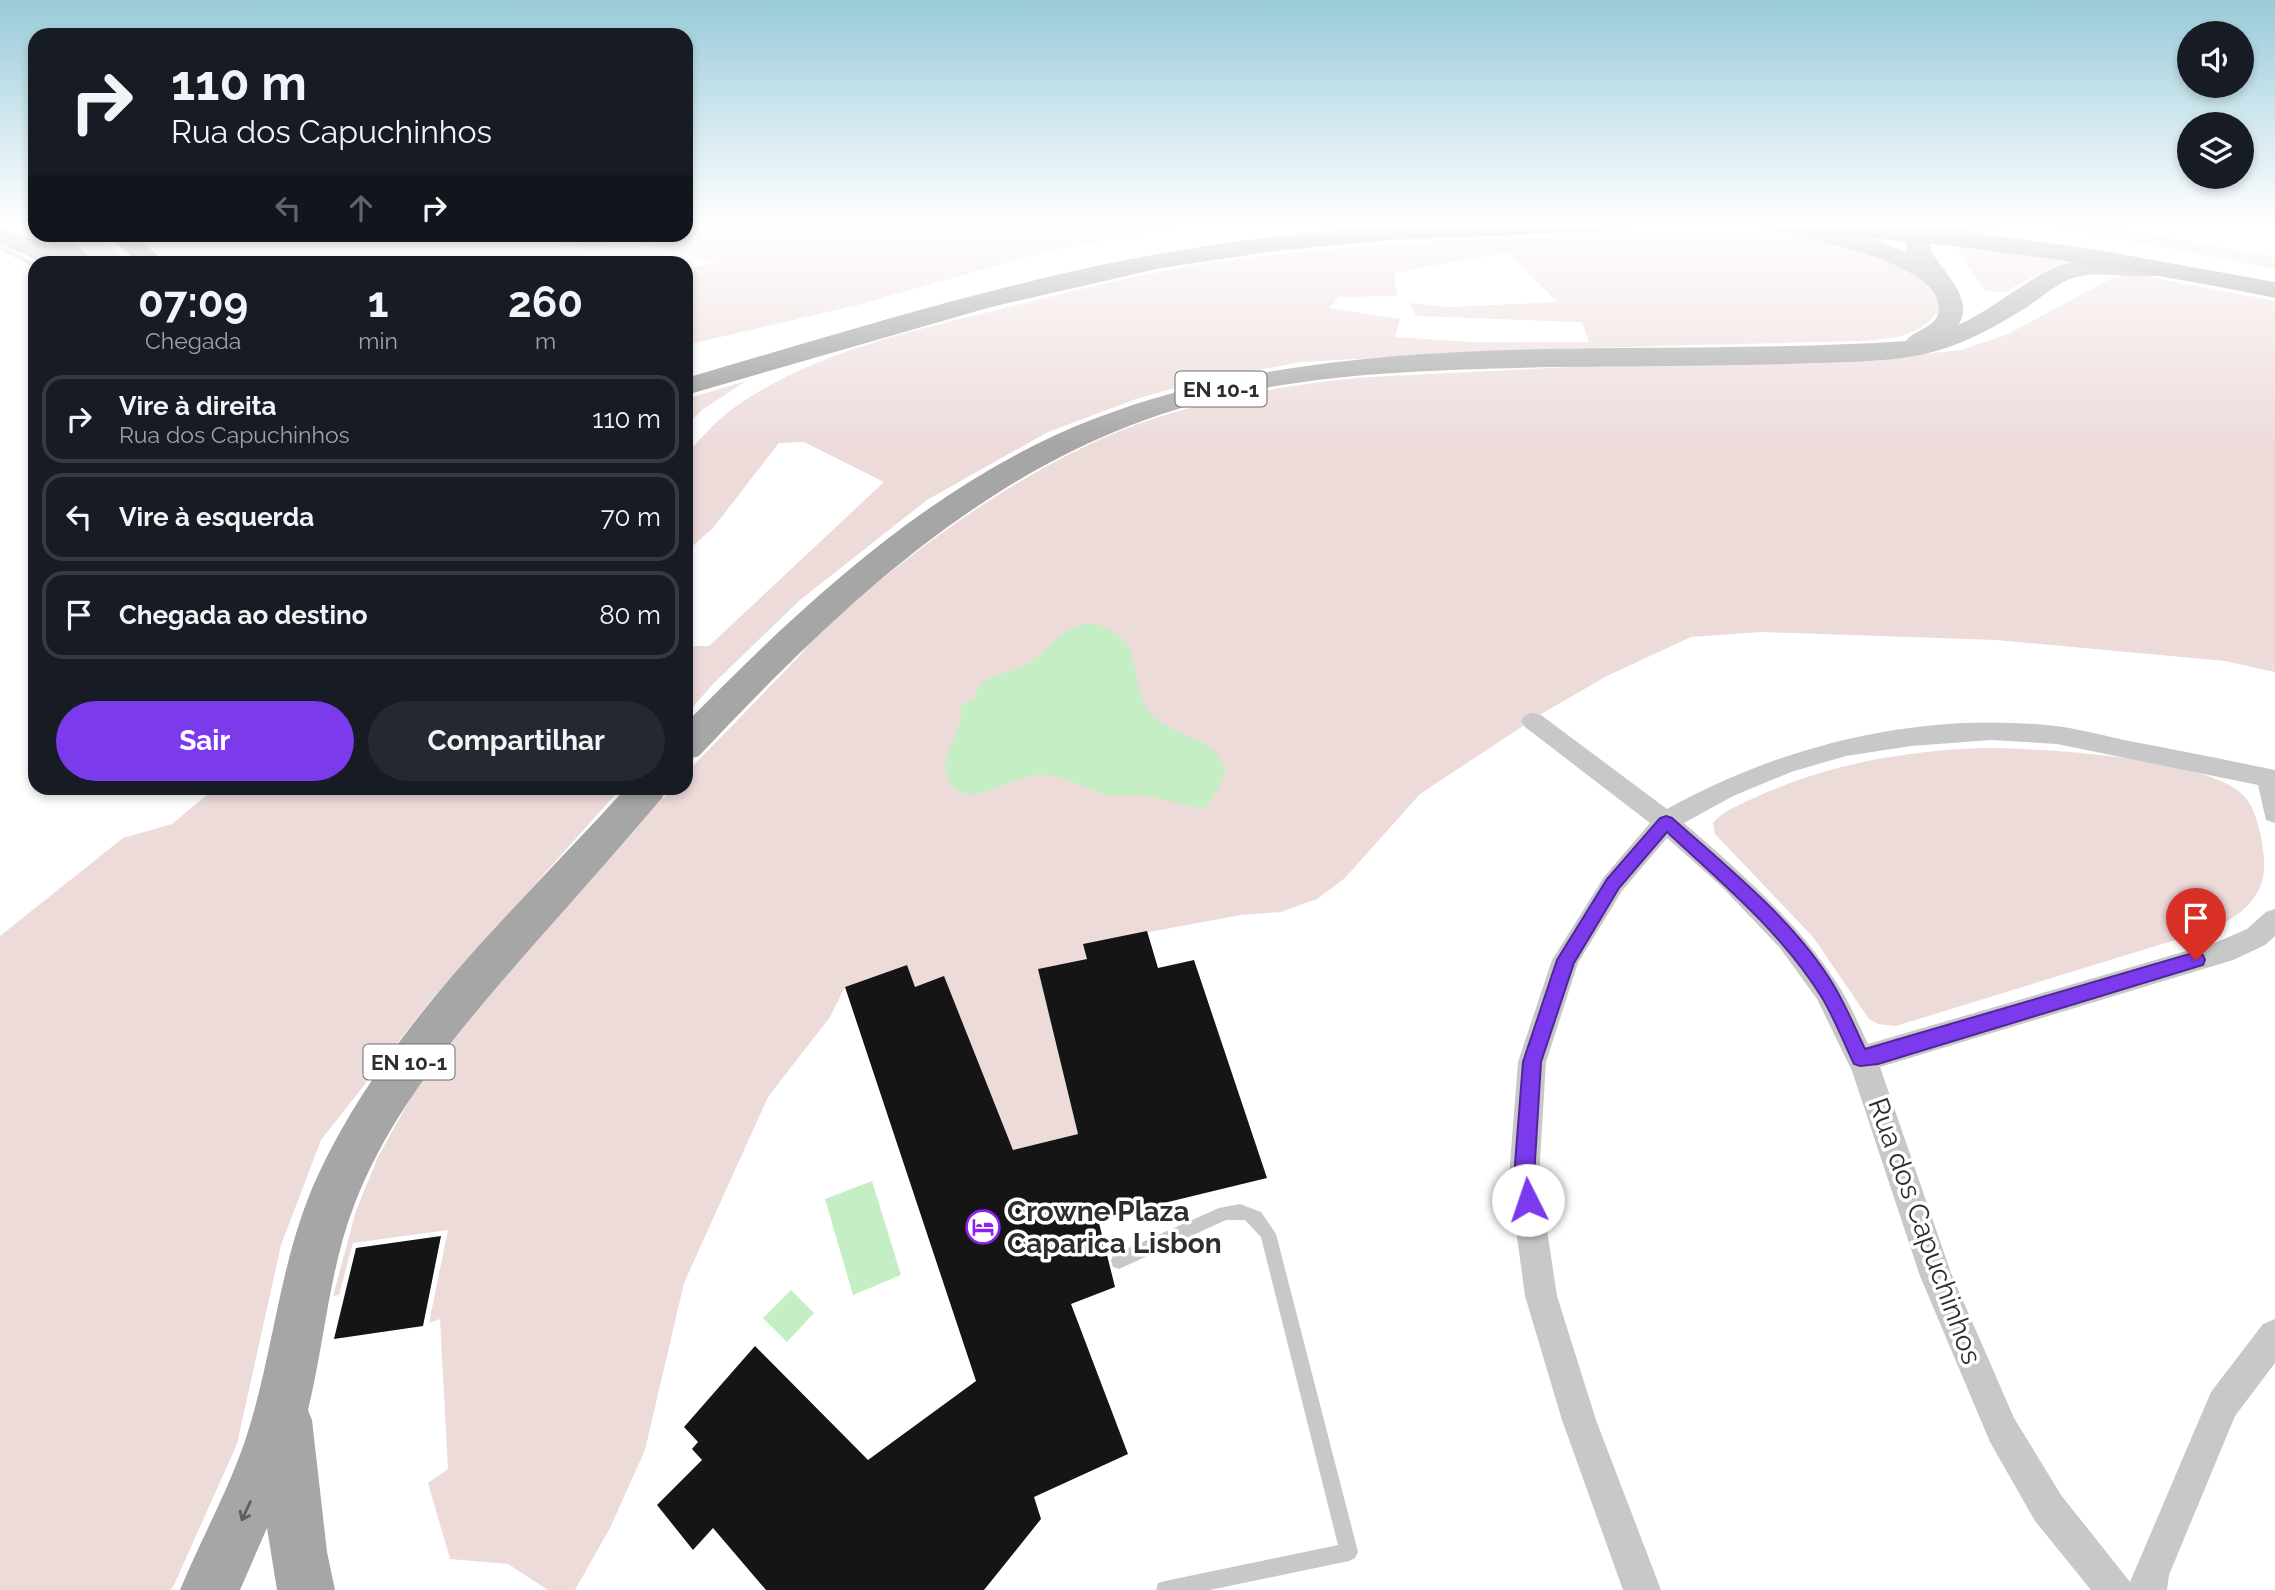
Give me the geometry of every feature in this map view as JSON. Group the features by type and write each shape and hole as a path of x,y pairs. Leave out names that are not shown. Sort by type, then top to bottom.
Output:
{"highway":[{"path":"693,368 947,298"},
{"path":"693,385 997,298"}],"main road":[{"name":"EN 10-1","path":"1872,351 1907,346 1937,333 1951,319 1952,311 1963,298"},
{"name":"EN 10-1","path":"1939,342 1957,333 1969,322 1974,310 1968,298"},
{"name":"EN 10-1","path":"693,739 805,624 927,526 993,481 1048,450 1136,413 1255,382 1357,366 1909,349 1939,342 1982,324 2021,298"},
{"name":"EN 10-1","path":"209,1590 253,1496 284,1400 312,1254 334,1193 374,1114 442,1019 642,795"},
{"name":"EN 10-1","path":"284,1400 298,1552 306,1590"}],"street":[{"name":"Rua dos Capuchinhos","path":"1533,721 1666,822 1730,879 1789,940 1827,991 1860,1058 1937,1276 2002,1430 2048,1508 2115,1590"},
{"path":"1643,1590 1579,1420 1541,1296 1524,1177 1532,1062 1566,960 1613,884 1666,822 1724,789 1784,765 1846,747 1911,737 1991,731 2057,735 2272,778 2275,813"},
{"path":"1860,1058 1878,1055 2223,952 2256,937 2275,920"},
{"path":"2148,1590 2150,1575 2223,1404 2275,1336"}],"lane":[{"path":"1119,1261 1225,1213 1241,1210 1257,1217 1268,1234 1349,1552 1165,1590"}],"shaded area":[{"path":"693,298 882,298 693,343"},
{"path":"1047,298 1338,298 1329,308 1400,319 1395,337 1472,342 1589,342 1582,322 1416,316 1410,303 1449,307 1557,302 1553,298 1934,298 1941,307 1916,331 1884,339 1546,349 1301,362 1203,380 1136,399 1048,432 927,500 800,600 713,684 693,707 693,646 709,646 884,482 804,442 779,443 713,528 693,546 693,447 727,413 789,375 857,348"},
{"path":"2075,298 2260,298 2275,301 2275,672 2225,661 1996,640 1761,632 1691,637 1607,676 1541,714 1420,794 1345,878 1317,899 1281,912 1241,915 1084,944 1087,959 1039,969 1078,1134 1013,1150 944,977 915,987 907,965 845,987 830,1017 768,1097 684,1283 645,1450 610,1528 575,1590 548,1590 508,1564 450,1559 428,1483 448,1469 440,1319 429,1323 448,1230 353,1243 339,1295 333,1296 356,1211 378,1157 415,1090 456,1033 651,810 666,795 693,795 693,766 827,627 921,548 1017,483 1084,447 1150,420 1261,391 1370,377 1650,363 1906,356 1961,350 2008,334"},
{"path":"746,381 693,419 693,397"},
{"path":"1090,623 1110,629 1130,648 1138,686 1151,713 1160,722 1206,744 1222,762 1225,775 1204,809 1141,795 1109,795 1047,775 1026,777 976,794 964,793 955,788 947,776 946,758 960,723 960,705 976,697 979,688 987,680 1023,666 1061,635"},
{"path":"1983,748 2118,757 2193,771 2222,781 2247,799 2258,824 2264,872 2257,894 2233,917 2211,929 1896,1026 1878,1024 1869,1019 1813,937 1715,834 1713,823 1726,812 1754,798 1838,768 1923,752"},
{"path":"207,795 615,795 428,1004 321,1140 281,1245 237,1444 174,1585 170,1590 0,1590 0,936 123,838 172,824"},
{"path":"872,1181 901,1275 853,1295 825,1199"},
{"path":"791,1290 814,1313 787,1342 763,1318"}],"building":[{"name":"Crowne Plaza Caparica Lisbon","path":"1147,931 1158,968 1194,960 1267,1178 1098,1219 1115,1287 1071,1304 1128,1454 1034,1497 1041,1519 984,1590 766,1590 713,1528 693,1550 657,1505 702,1460 692,1449 698,1442 684,1427 755,1346 868,1460 976,1381 845,987 907,965 915,987 944,976 1013,1150 1078,1134 1038,969 1087,959 1083,944"},
{"path":"441,1236 423,1326 334,1339 356,1248"}],"place":[{"name":"Crowne Plaza Caparica Lisbon","path":"983,1227"}],"route":[{"path":"1528,1200 1524,1177 1532,1062 1566,960 1613,884 1666,822 1730,879 1789,940 1827,991 1860,1058 1878,1055 2196,960"}]}
